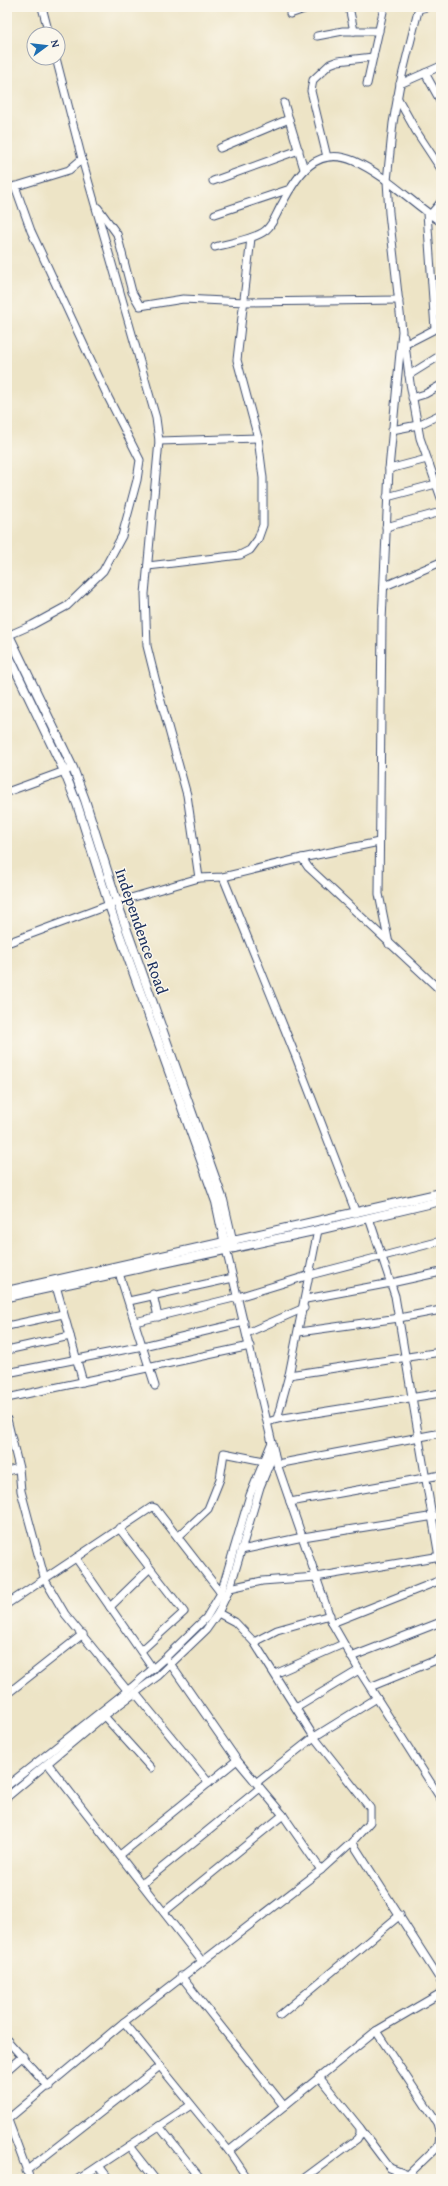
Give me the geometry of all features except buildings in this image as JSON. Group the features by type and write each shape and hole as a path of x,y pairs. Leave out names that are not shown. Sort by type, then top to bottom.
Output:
{"main road":[{"name":"Independence Road","path":"8,634 73,768 85,800 113,903"},
{"name":"Independence Road","path":"7,652 64,771 77,804 223,1200 229,1245"},
{"path":"7,1297 120,1273 274,1232 441,1193"},
{"path":"7,1291 229,1245 318,1230 441,1201"}],"street":[{"path":"42,7 48,26"},
{"path":"290,14 310,7"},
{"path":"349,7 354,31"},
{"path":"367,84 384,7"},
{"path":"389,944 379,894 382,621 385,586 389,469 402,331 387,181 393,123 400,84 419,8 427,7"},
{"path":"317,36 354,31 379,31"},
{"path":"327,157 311,91 313,80 330,64 338,61 373,58"},
{"path":"58,66 82,159 156,418 159,441 145,594 147,646 158,694 187,795 199,878"},
{"path":"400,84 441,66"},
{"path":"426,73 441,102"},
{"path":"398,97 416,131 441,169"},
{"path":"284,103 304,169"},
{"path":"220,148 289,119"},
{"path":"213,181 299,150"},
{"path":"215,247 251,238 265,231 271,225 290,189 304,169 314,161 327,157 340,157 354,161 387,181 428,214 441,222"},
{"path":"7,189 69,170 82,159"},
{"path":"8,634 32,625 67,606 103,571 122,536 137,480 140,460 108,397 31,231 15,186"},
{"path":"215,214 290,189"},
{"path":"428,214 441,202"},
{"path":"96,206 117,234 132,292 140,306 183,299 245,302 399,300"},
{"path":"406,344 438,327 428,214"},
{"path":"148,566 240,555 250,550 258,540 263,525 263,478 258,438 237,360 245,302 251,238"},
{"path":"402,331 406,344 412,398 418,425 427,459 441,498"},
{"path":"409,375 441,355"},
{"path":"412,398 426,394 441,385"},
{"path":"392,430 418,425 441,414"},
{"path":"159,441 258,438"},
{"path":"389,469 427,459"},
{"path":"387,498 436,484"},
{"path":"386,527 441,512"},
{"path":"385,586 441,562"},
{"path":"7,792 73,768"},
{"path":"7,943 113,903 199,878 223,877 302,858 379,842"},
{"path":"302,858 308,867 441,991"},
{"path":"223,877 296,1057 356,1213"},
{"path":"368,1218 391,1283 399,1318 441,1569"},
{"path":"277,1419 290,1375 306,1299 318,1230"},
{"path":"135,1322 238,1297 310,1275 382,1258 441,1241"},
{"path":"229,1245 238,1297 274,1453 332,1623 359,1670 441,1798"},
{"path":"306,1299 441,1272"},
{"path":"120,1273 155,1386"},
{"path":"129,1301 153,1294 234,1278"},
{"path":"56,1286 75,1359 83,1382"},
{"path":"153,1294 158,1317"},
{"path":"247,1333 304,1308"},
{"path":"299,1332 399,1318 441,1310"},
{"path":"7,1326 63,1314"},
{"path":"7,1374 143,1346 244,1322"},
{"path":"7,1350 70,1336"},
{"path":"7,1398 250,1346"},
{"path":"290,1375 441,1352"},
{"path":"268,1422 277,1419 412,1399 441,1393"},
{"path":"7,1419 19,1468 21,1491 45,1580 57,1602 128,1690"},
{"path":"277,1464 441,1434"},
{"path":"7,1786 153,1669 206,1618 221,1593 250,1495 272,1442"},
{"path":"178,1537 208,1509 220,1479 224,1452 264,1461"},
{"path":"7,1797 104,1716 136,1694 170,1665 206,1630 218,1613 230,1588 260,1487 274,1453"},
{"path":"7,1471 19,1468"},
{"path":"290,1502 441,1475"},
{"path":"7,1604 21,1593 45,1580 119,1528 152,1507 155,1508 221,1593"},
{"path":"241,1550 302,1537 441,1515"},
{"path":"119,1528 149,1569 184,1612 141,1651"},
{"path":"230,1588 262,1581 316,1576 440,1556"},
{"path":"76,1558 153,1669"},
{"path":"110,1607 149,1569"},
{"path":"332,1623 441,1580"},
{"path":"7,1596 21,1593"},
{"path":"30,2179 7,2120 49,2087 124,2022 201,1960 321,1870 352,1842 370,1822 370,1808 314,1737 254,1642 235,1622 218,1613"},
{"path":"254,1642 277,1630 330,1615"},
{"path":"351,1657 441,1622"},
{"path":"7,1694 83,1634"},
{"path":"275,1674 343,1644"},
{"path":"166,1658 238,1760 283,1815 321,1870"},
{"path":"370,1687 441,1658"},
{"path":"296,1708 359,1670"},
{"path":"136,1694 209,1783"},
{"path":"142,1884 314,1737 377,1698"},
{"path":"104,1716 151,1768"},
{"path":"120,1855 238,1760"},
{"path":"48,1764 201,1960"},
{"path":"164,1912 283,1815"},
{"path":"352,1842 441,1981"},
{"path":"280,2014 400,1915"},
{"path":"181,1976 284,2106"},
{"path":"229,2151 376,2031 441,1993"},
{"path":"124,2022 229,2151 248,2179"},
{"path":"319,2077 390,2168 406,2177 439,2145 440,2134 437,2123 376,2031"},
{"path":"7,2040 23,2056 49,2087"},
{"path":"7,2070 23,2056"},
{"path":"26,2170 160,2066"},
{"path":"79,2179 191,2105"},
{"path":"159,2126 201,2179"},
{"path":"304,2179 357,2139 360,2134 360,2128"},
{"path":"129,2146 155,2179"},
{"path":"99,2166 109,2179"}]}
